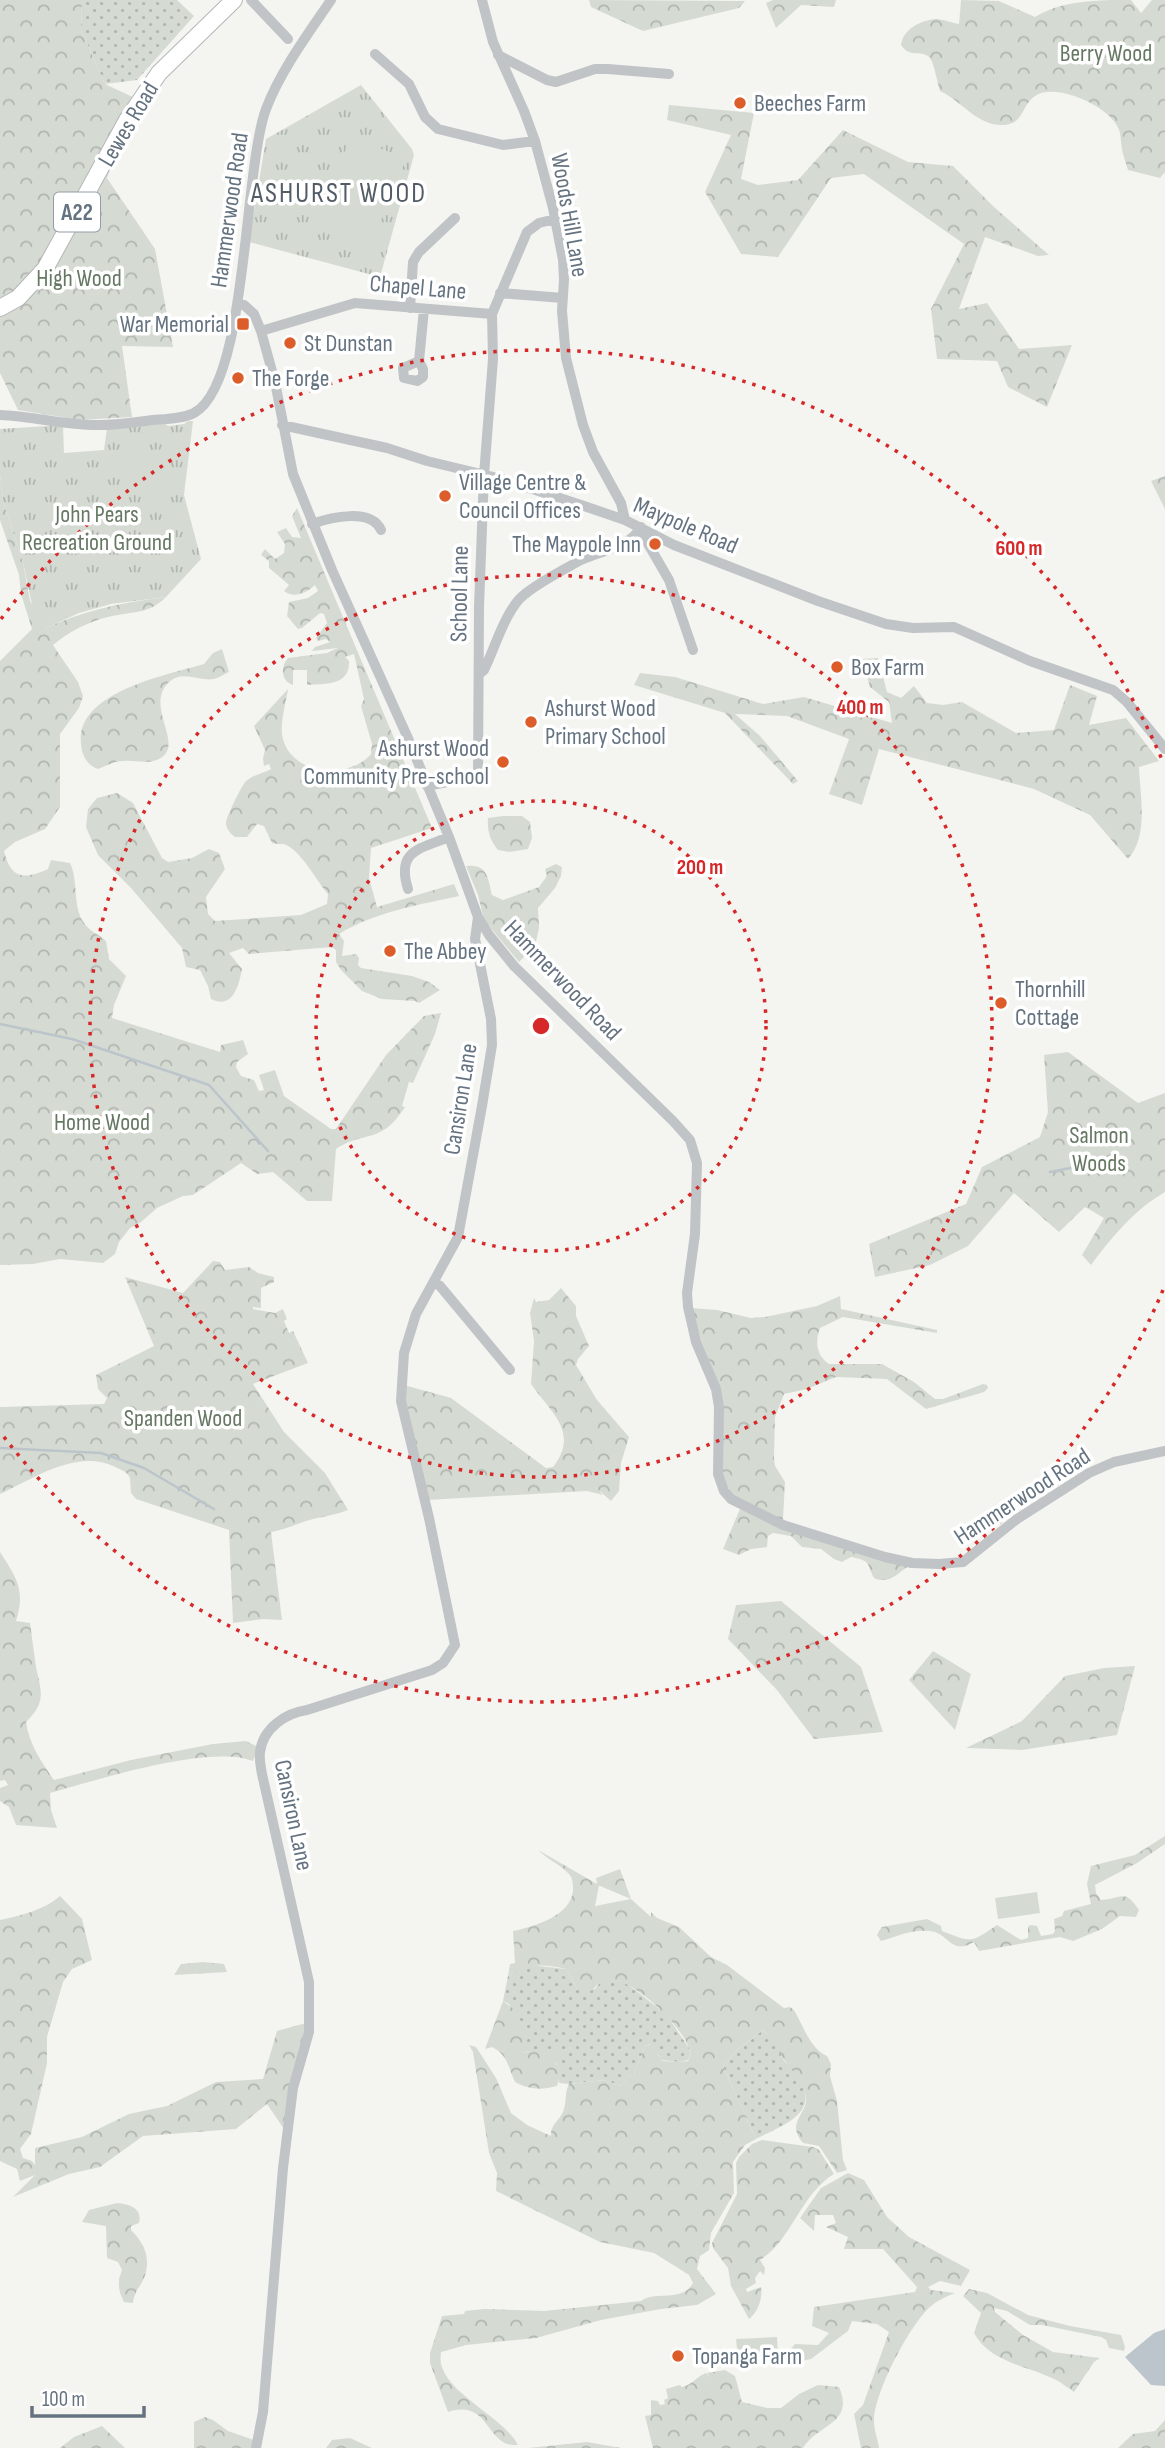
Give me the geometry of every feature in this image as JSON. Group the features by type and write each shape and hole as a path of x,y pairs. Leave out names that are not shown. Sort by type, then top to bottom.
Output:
{"highway":[{"name":"Lewes Road","path":"0,308 18,298 45,269 127,120 159,73 234,0"}],"street":[{"path":"251,0 288,39 292,59"},
{"name":"Hammerwood Road","path":"331,0 292,59 266,108 257,141 249,196 238,303 254,314 261,331 275,383 293,474 449,837 478,917 513,966 674,1121 690,1140 697,1177 688,1307 696,1342 716,1389 719,1407 718,1474 724,1492 731,1499 783,1525 885,1557 912,1563 963,1562 1017,1519 1089,1473 1114,1462 1165,1451"},
{"name":"Woods Hill Lane","path":"482,0 498,55 535,141 555,219 563,260 566,358 583,425 593,452 621,503 625,520"},
{"path":"288,39 305,40"},
{"path":"375,54 409,84 425,117 438,129 503,145 535,141"},
{"path":"498,55 556,82 595,69 668,74"},
{"path":"410,308 413,262 419,252 455,218"},
{"name":"School Lane","path":"427,786 478,776 478,607 484,475 494,359 492,313 527,232 539,223 555,219"},
{"path":"500,293 563,298"},
{"path":"0,415 101,425 193,414 212,396 216,388 238,303"},
{"name":"Chapel Lane","path":"261,331 355,303 492,313"},
{"path":"419,362 424,309"},
{"name":"Maypole Road","path":"282,425 387,448 484,475 625,520 674,545 818,601 894,626 954,627 1067,675 1113,690 1127,702 1165,749"},
{"path":"313,524 331,517 369,517 377,522 381,530"},
{"path":"479,674 484,670 503,625 523,595 582,560 623,545 641,529 669,580 693,650"},
{"path":"408,889 403,873 409,856 449,837"},
{"path":"419,849 424,860"},
{"name":"Cansiron Lane","path":"256,2448 263,2412 291,2101 309,2032 309,1982 262,1774 260,1752 272,1727 292,1712 307,1710 432,1670 443,1663 455,1645 401,1401 404,1353 416,1314 458,1237 492,1045 491,1019 475,939 478,917"},
{"path":"435,1282 510,1370"}],"green space":[{"name":"High Wood","path":"0,0 82,0 81,30 105,84 137,99 107,178 155,249 173,347 122,346 132,417 80,420 18,410 0,373"},
{"path":"82,0 177,0 194,16 137,80 105,84 81,30"},
{"path":"589,0 745,1 739,8 643,31 591,7"},
{"path":"773,0 836,0 834,7 801,5 776,28 766,3"},
{"name":"Berry Wood","path":"961,0 999,1 1035,17 1069,4 1106,0 1131,0 1141,13 1152,0 1165,0 1165,172 1160,178 1128,170 1116,124 1102,110 1079,98 1044,92 1030,100 1014,122 1000,125 975,116 940,91 930,58 924,54 908,52 901,45 902,39 909,30 924,21 939,19 959,24"},
{"path":"361,85 414,155 380,277 249,242 266,139"},
{"path":"669,105 754,113 741,179 758,185 798,180 843,130 908,162 953,166 994,207 1049,255 1038,256 985,237 959,309 987,303 1019,349 1072,345 1047,407 1008,387 997,361 937,359 931,309 964,244 864,174 831,178 778,257 741,254 705,192 731,135 667,120"},
{"path":"351,136 406,159 369,250 314,227"},
{"name":"John Pears Recreation Ground","path":"193,421 184,495 201,559 166,597 111,604 79,613 46,628 42,627 35,619 23,562 3,501 0,429 63,425 64,453 104,450 107,428 163,422 168,426"},
{"path":"166,449 168,485 129,488 126,452"},
{"name":"Home Wood","path":"0,474 3,501 23,562 30,601 46,628 105,608 166,597 146,610 108,617 86,625 53,645 78,682 83,696 79,708 60,734 60,807 45,829 15,842 4,851 10,867 25,876 48,869 51,860 70,863 80,916 89,928 106,941 109,959 126,976 114,1005 112,1018 220,1052 221,1045 243,1040 248,1054 237,1062 236,1067 241,1076 254,1080 259,1091 264,1090 259,1075 275,1070 284,1096 331,1129 336,1129 386,1055 424,1016 441,1013 435,1034 413,1083 409,1082 402,1106 405,1107 396,1119 380,1132 336,1149 332,1201 307,1201 273,1172 257,1174 241,1163 193,1195 183,1196 157,1208 130,1228 119,1242 115,1254 103,1263 60,1259 33,1264 0,1265 0,661 32,629 21,594 19,575 0,520"},
{"path":"1165,476 1165,509 1151,481"},
{"path":"297,508 432,828 371,848 369,878 377,907 454,884 459,896 382,915 339,934 344,941 342,956 356,954 361,968 412,976 429,982 440,990 419,1003 382,999 362,991 341,970 336,962 336,950 332,947 249,954 243,948 229,953 242,969 237,988 230,999 219,1002 211,999 200,970 186,967 182,948 131,888 98,855 86,827 88,809 97,798 117,793 133,803 162,858 168,862 192,858 209,849 219,853 225,869 206,897 208,914 215,921 301,915 327,904 328,894 302,858 283,844 272,843 264,826 257,824 247,837 235,837 226,823 234,801 246,781 271,769 269,764 264,766 265,750 254,726 288,689 282,733 288,751 297,760 322,770 336,770 349,768 371,754 372,744 361,706 364,699 354,654 345,657 349,661 348,669 345,675 334,682 307,685 307,670 293,670 293,685 284,677 284,665 288,658 327,653 338,648 312,651 315,647 330,642 326,639 318,641 316,638 327,623 324,614 320,613 298,629 287,616 289,602 308,598 318,591 315,585 300,594 292,595 284,591 289,585 269,568 269,561 261,555 265,549 275,559 284,553 285,544 277,532 286,528 292,537 301,538 292,516"},
{"path":"222,649 229,672 214,679 179,677 168,683 162,692 160,703 169,743 161,758 147,762 120,761 98,769 88,762 81,744 83,726 92,711 108,699 147,680 204,664 213,653"},
{"path":"878,658 887,692 901,698 914,686 927,703 943,705 962,702 1016,733 1054,730 1070,685 1097,696 1089,725 1126,718 1159,761 1139,767 1141,827 1135,850 1128,859 1090,815 1034,789 879,749 862,805 829,794 849,739 787,716 735,714 760,736 798,781 793,784 725,713 634,685 640,673 675,677 763,704 804,697 892,723 889,702 870,687 862,659"},
{"path":"522,816 530,822 532,838 528,849 509,852 498,850 490,835 488,818"},
{"path":"556,864 562,867 561,876 555,888 538,908 539,928 535,946 519,962 484,920 478,895 466,866 483,870 492,895 503,900 539,887 547,876 545,869"},
{"name":"Salmon Woods","path":"1068,1052 1138,1103 1165,1093 1165,1192 1143,1207 1124,1225 1091,1265 1082,1255 1104,1218 1085,1207 1059,1232 1014,1193 968,1246 930,1265 875,1277 869,1244 966,1204 982,1167 1040,1137 1048,1112 1044,1055"},
{"name":"Spanden Wood","path":"213,1261 220,1262 225,1270 249,1267 258,1273 274,1277 274,1282 261,1288 261,1308 253,1309 275,1313 283,1309 289,1333 293,1331 308,1363 253,1384 284,1432 325,1473 348,1510 271,1532 282,1620 263,1619 233,1623 229,1530 136,1499 131,1493 128,1475 113,1466 85,1461 70,1463 0,1494 0,1407 104,1404 107,1398 98,1389 96,1375 154,1346 125,1277 183,1293"},
{"path":"561,1288 576,1306 576,1316 589,1346 576,1365 597,1400 629,1437 621,1463 619,1491 611,1501 594,1486 603,1495 587,1491 427,1500 404,1401 404,1385 451,1398 546,1468 553,1467 561,1455 564,1443 560,1423 531,1384 534,1341 530,1313 534,1298 536,1302 549,1300"},
{"path":"840,1296 841,1309 937,1330 937,1333 843,1317 820,1328 818,1333 819,1352 829,1364 882,1364 914,1382 935,1399 943,1399 983,1384 988,1388 984,1392 926,1409 887,1379 836,1377 807,1389 784,1394 775,1417 775,1466 785,1482 783,1519 780,1521 733,1497 722,1475 719,1385 691,1308 717,1310 751,1318 765,1317 817,1306"},
{"path":"740,1509 910,1565 893,1577 879,1580 874,1578 867,1563 862,1560 851,1557 842,1562 821,1549 802,1547 791,1536 773,1533 768,1536 767,1547 751,1549 739,1555 723,1549"},
{"path":"0,1552 11,1569 20,1592 16,1621 30,1623 41,1690 40,1702 26,1722 37,1753 54,1780 131,1760 213,1744 246,1741 258,1747 253,1761 234,1757 182,1760 95,1780 50,1793 51,1810 57,1828 16,1825 9,1807 0,1801 0,1788 8,1785 5,1780 0,1781"},
{"path":"781,1601 861,1667 883,1732 814,1739 777,1690 728,1639 736,1605"},
{"path":"933,1651 971,1674 955,1730 909,1680"},
{"path":"1135,1666 1117,1735 1022,1750 966,1748 1022,1721 1065,1676 1104,1668"},
{"path":"1165,1836 1165,1844 1137,1863 1095,1885 1101,1900 1123,1896 1130,1899 1139,1910 1136,1917 1120,1916 1102,1929 1073,1941 1060,1937 979,1951 974,1942 966,1946 955,1945 930,1931 911,1932 881,1941 877,1935 882,1927 927,1919 941,1926 942,1931 966,1939 976,1938 997,1925 1021,1940 1028,1938 1030,1925 1037,1926 1041,1936 1053,1934 1054,1919 1062,1916 1064,1911 1091,1904 1087,1884 1091,1866 1135,1855"},
{"path":"538,1850 597,1884 596,1878 620,1869 631,1899 651,1917 651,1912 657,1918 679,1927 711,1957 727,1965 784,2008 790,2007 794,2010 811,2042 827,2056 831,2064 830,2076 837,2101 843,2160 847,2170 837,2173 819,2146 803,2143 798,2136 797,2123 806,2103 803,2087 763,2030 738,2049 723,2066 756,2139 745,2145 733,2162 734,2193 711,2233 709,2250 700,2256 697,2269 716,2294 697,2305 601,2320 536,2338 466,2345 441,2352 441,2365 448,2378 458,2390 510,2434 518,2445 514,2445 500,2440 484,2420 470,2411 448,2412 430,2363 430,2353 442,2316 484,2309 544,2311 641,2301 654,2296 682,2293 693,2283 689,2275 654,2253 600,2242 496,2191 497,2173 489,2153 473,2052 469,2045 476,2047 496,2078 511,2113 527,2125 551,2136 553,2126 564,2109 569,2084 604,2080 621,2086 634,2074 645,2046 651,2044 657,2047 658,2055 663,2061 688,2061 691,2054 680,2032 670,2020 645,1997 620,1981 606,1979 588,1993 578,1990 566,1969 536,1966 508,1976 510,1964 515,1963 513,1931 550,1918 559,1913 571,1899 573,1886 570,1876","holes":["599,1886 631,1899 595,1906"]},
{"path":"1037,1892 1040,1913 998,1919 995,1898"},
{"path":"60,1896 82,1919 92,1960 72,1969 63,1982 47,2037 47,2063 31,2134 20,2149 23,2158 35,2165 35,2148 82,2137 129,2114 167,2106 216,2082 263,2079 277,2031 306,2023 284,2129 267,2104 236,2129 143,2136 100,2167 69,2174 13,2197 35,2175 20,2181 17,2169 0,2161 0,1920 39,1909"},
{"path":"181,1964 224,1964 227,1972 174,1975"},
{"path":"531,1965 566,1969 578,1990 595,1989 602,1980 608,1978 626,1983 666,2014 689,2048 691,2054 688,2060 662,2060 650,2044 645,2046 634,2074 621,2086 604,2080 559,2083 555,2059 547,2054 522,2053 527,2037 509,2004 503,2001 508,1976"},
{"path":"503,2001 515,2010 528,2037 523,2053 561,2053 556,2064 560,2068 566,2068 567,2072 560,2075 557,2086 536,2088 515,2082 501,2054 492,2047 485,2049"},
{"path":"763,2030 774,2040 783,2060 797,2074 806,2098 803,2108 789,2122 756,2139 723,2066 738,2049"},
{"path":"762,2140 813,2147 819,2150 834,2174 813,2193 780,2241 760,2260 765,2268 764,2275 760,2271 755,2278 756,2283 746,2289 747,2292 761,2287 759,2304 749,2319 731,2286 728,2268 712,2243 737,2194 736,2163 752,2144"},
{"path":"848,2173 864,2180 887,2217 909,2237 970,2270 961,2286 940,2281 928,2287 931,2290 955,2293 931,2306 923,2315 886,2377 874,2424 879,2448 861,2448 854,2414 863,2405 889,2332 877,2324 852,2321 848,2331 811,2359 791,2363 788,2352 795,2344 818,2345 829,2333 812,2326 814,2307 915,2292 917,2287 883,2249 844,2249 848,2237 826,2227 836,2223 833,2215 815,2215 814,2231 800,2218 821,2188"},
{"path":"117,2203 137,2210 139,2223 131,2226 131,2230 142,2243 147,2259 145,2276 133,2303 124,2302 120,2294 122,2270 118,2262 107,2258 106,2226 82,2222 89,2210"},
{"path":"969,2289 987,2293 1028,2315 1121,2335 1124,2351 1109,2348 1106,2340 1101,2337 1030,2325 1007,2311 994,2308 995,2312 1023,2335 1053,2352 1100,2358 1094,2362 1074,2392 1056,2380 1000,2357 981,2343 974,2333 981,2313 963,2296"},
{"path":"777,2337 778,2356 738,2358 736,2339"},
{"path":"725,2370 735,2376 742,2402 767,2408 781,2408 799,2394 818,2385 839,2387 843,2399 842,2409 833,2422 803,2448 653,2448 645,2416 651,2415 651,2400 658,2401 660,2405 665,2404 664,2400 668,2398 666,2389 686,2386 706,2373 710,2378 707,2373"},
{"path":"205,2417 228,2431 254,2440 252,2448 194,2448 194,2422"},
{"path":"1165,2420 1165,2448 1118,2448 1133,2434 1155,2431"},
{"path":"102,2426 125,2448 60,2448 74,2437"},
{"path":"350,2438 372,2448 326,2448 332,2440"},
{"path":"587,2442 621,2448 528,2448"}],"shaded area":[{"path":"1165,2329 1165,2386 1151,2385 1125,2357 1154,2333"}],"waterway":[{"path":"0,1024 72,1039 209,1085 268,1151"},
{"path":"1050,1172 1081,1166"},
{"path":"0,1448 101,1453 144,1468 214,1509"}],"place":[{"name":"Beeches Farm","path":"740,103"},
{"name":"War Memorial","path":"243,324"},
{"name":"St Dunstan","path":"290,343"},
{"name":"The Forge","path":"238,378"},
{"name":"Village Centre & Council Offices","path":"445,496"},
{"name":"The Maypole Inn","path":"655,544"},
{"name":"Box Farm","path":"837,667"},
{"name":"Ashurst Wood Primary School","path":"531,722"},
{"name":"Ashurst Wood Community Pre-school","path":"503,762"},
{"name":"The Abbey","path":"390,951"},
{"name":"Thornhill Cottage","path":"1001,1003"},
{"name":"Topanga Farm","path":"678,2356"}],"district":[{"name":"ASHURST WOOD","path":"339,192"}]}
